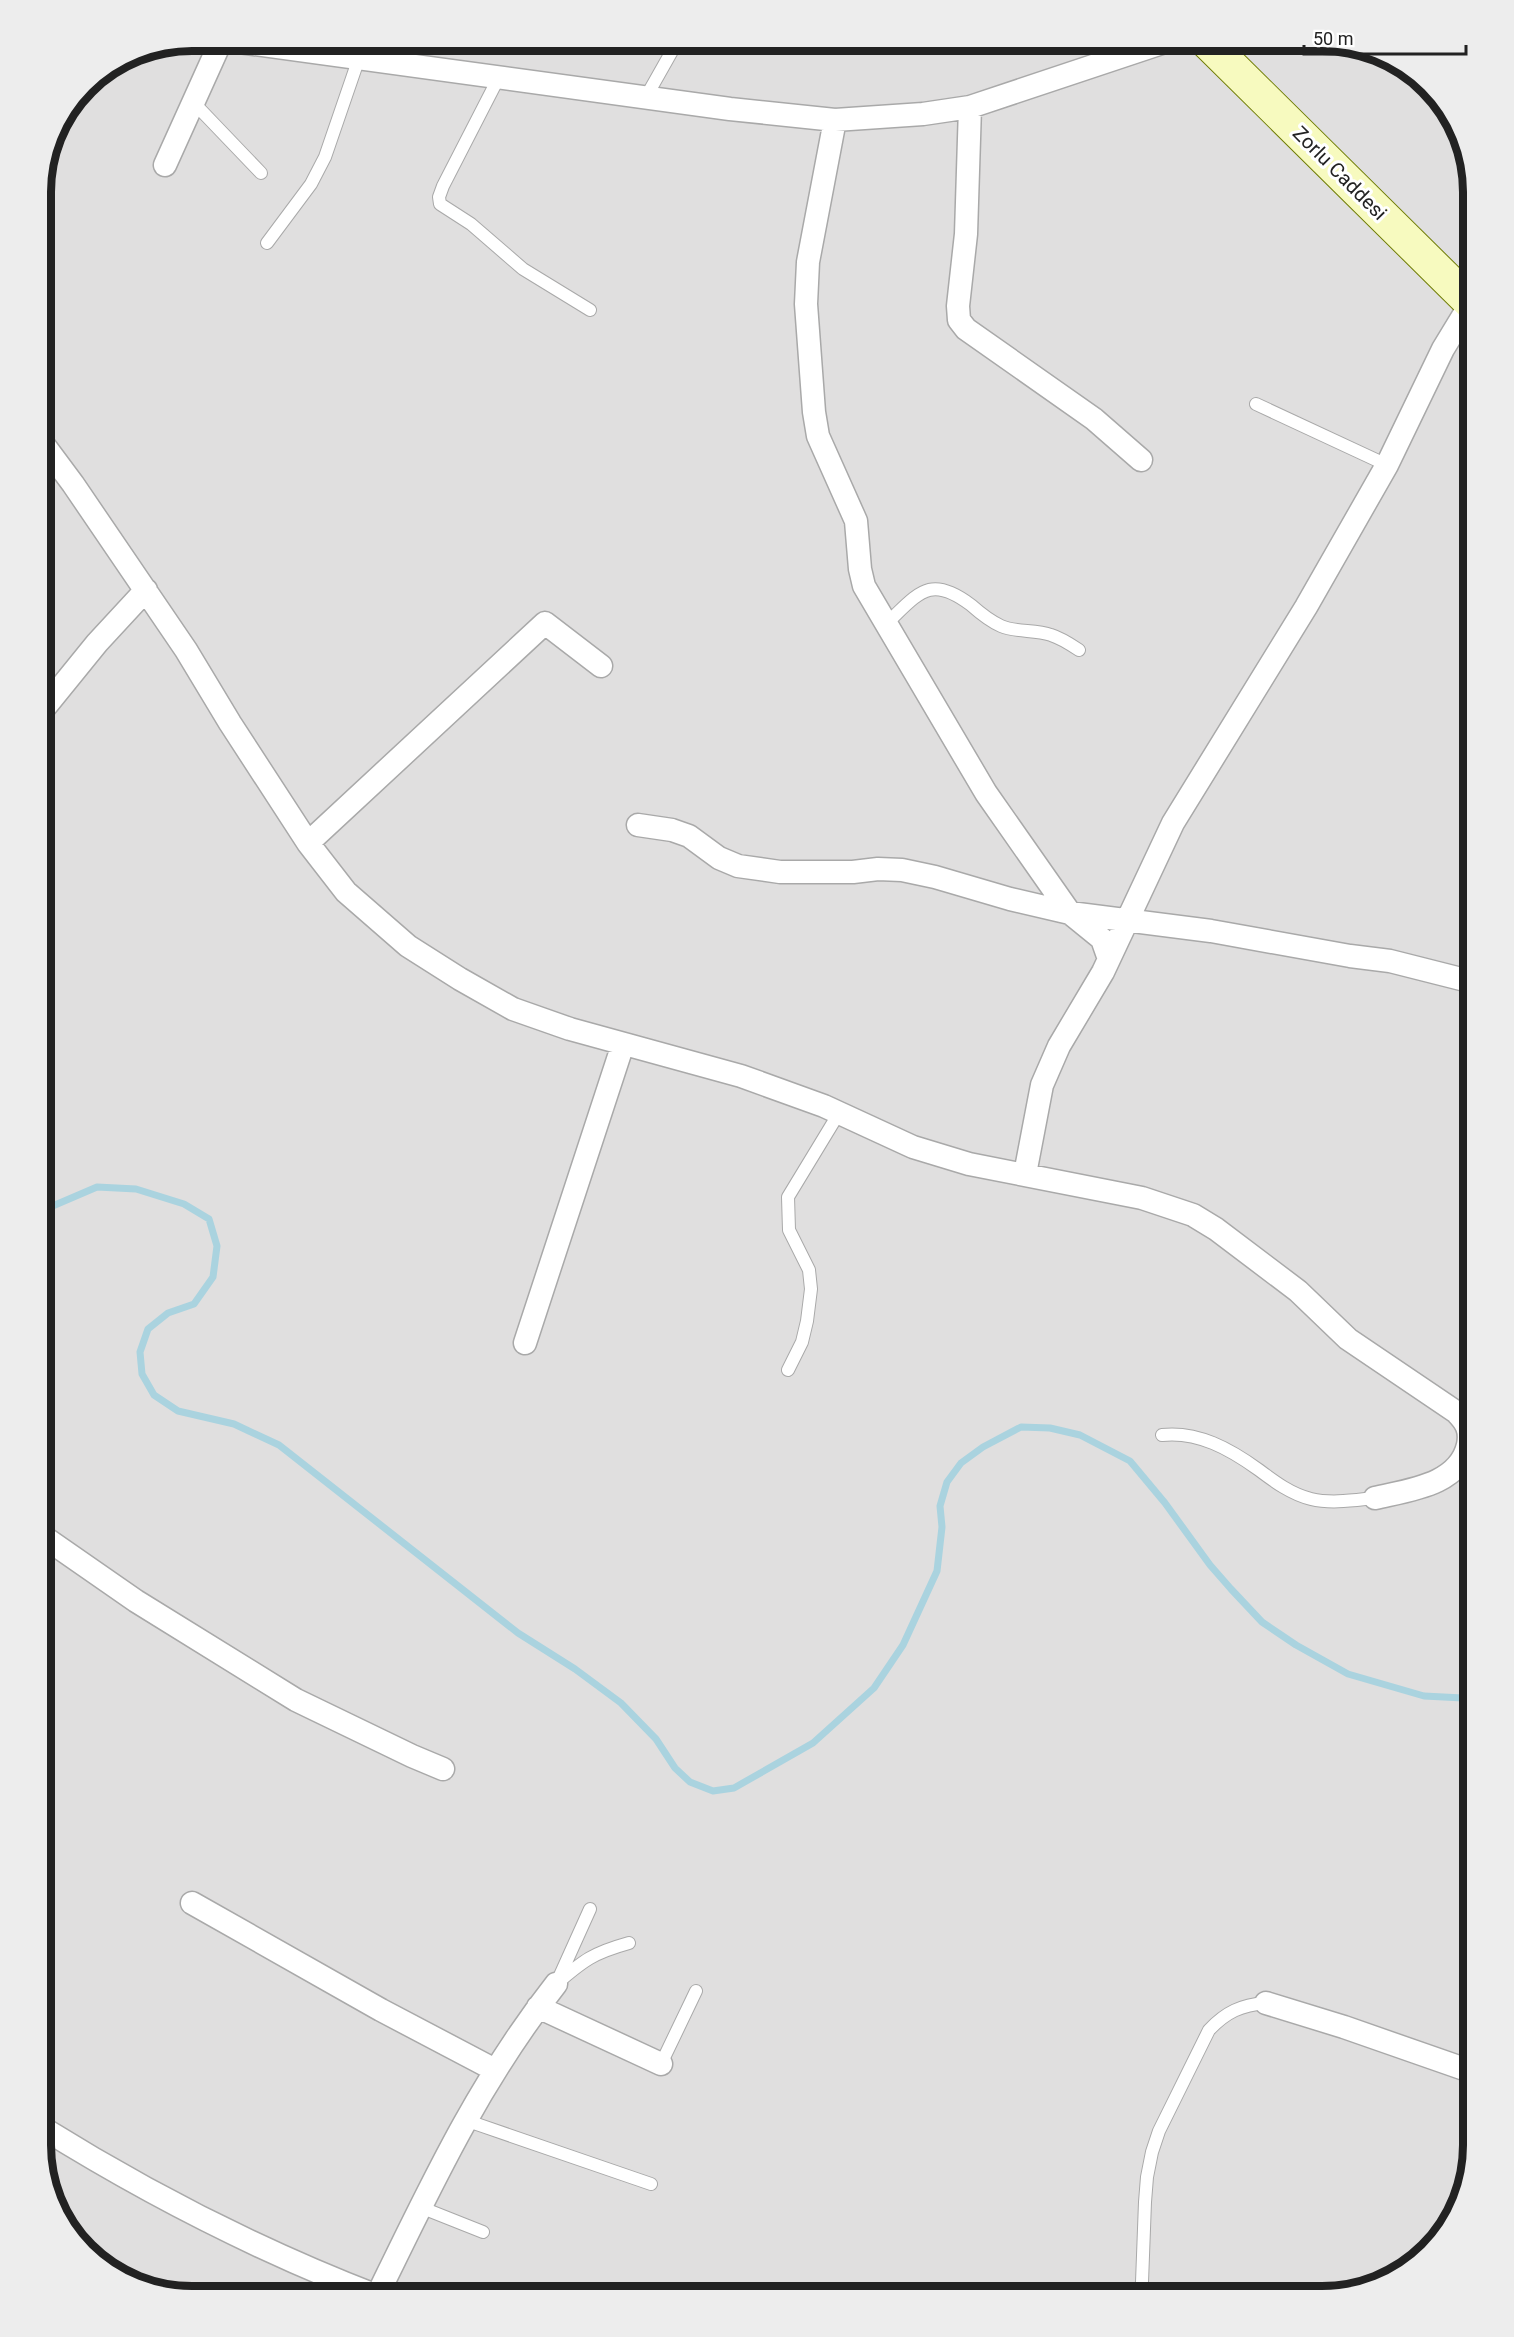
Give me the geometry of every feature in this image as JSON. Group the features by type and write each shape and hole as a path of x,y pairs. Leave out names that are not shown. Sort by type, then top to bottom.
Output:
{"street":[{"path":"165,165 216,51"},
{"path":"310,51 646,97 835,120 923,114 970,107 1138,51"},
{"name":"Zorlu Caddesi","path":"1216,51 1463,295"},
{"path":"970,107 966,234 958,306 959,320 966,329 1094,419 1141,460"},
{"path":"835,120 808,261 806,304 814,412 818,436 856,521 860,569 864,586 986,793 1070,912 1102,939 1109,960"},
{"path":"1025,1174 1035,1113 1049,1065 1109,960 1173,823 1306,607 1387,465 1443,349 1463,318"},
{"path":"51,454 146,590 309,843 346,892 408,946 460,980 513,1009 570,1029 741,1076 839,1113 913,1147 969,1164 1142,1198 1193,1215 1216,1229 1298,1291 1348,1339 1463,1411"},
{"path":"51,700 97,643 146,590"},
{"path":"309,843 545,623 601,666"},
{"path":"638,825 672,830 689,836 719,858 738,866 780,872 902,870 1010,899 1070,912 1211,931 1390,961 1463,979"},
{"path":"525,1343 623,1044"},
{"path":"1375,1498 1431,1484 1454,1471 1463,1458"},
{"path":"51,1542 136,1601 296,1700 412,1756 443,1768"},
{"path":"192,1902 381,2010 495,2070"},
{"path":"382,2286 441,2163 465,2120 495,2070 556,1984"},
{"path":"1266,2003 1344,2027 1463,2069"},
{"path":"538,2007 662,2064"},
{"path":"51,2133 194,2214 249,2242 353,2286"}],"lane":[{"path":"646,97 672,51"},
{"path":"267,243 311,184 320,166 339,121 359,58"},
{"path":"499,77 443,186 440,204 480,231 523,269 591,310"},
{"path":"194,102 261,173"},
{"path":"1256,404 1387,465"},
{"path":"887,623 916,596 929,590 943,589 955,593 999,625 1012,630 1049,634 1079,650"},
{"path":"788,1370 801,1342 807,1321 811,1289 809,1270 789,1230 788,1197 839,1113"},
{"path":"1162,1435 1177,1433 1195,1436 1218,1445 1239,1455 1284,1488 1311,1499 1350,1501 1375,1498"},
{"path":"556,1984 590,1909"},
{"path":"556,1984 586,1958 629,1943"},
{"path":"662,2064 696,1991"},
{"path":"1141,2286 1147,2177 1159,2131 1209,2030 1218,2020 1238,2007 1266,2003"},
{"path":"465,2120 651,2184"},
{"path":"420,2207 483,2232"}],"shaded area":[{"path":"1331,51 1376,62 1408,80 1434,106 1444,122 1458,156 1463,192 1463,2145 1458,2181 1444,2215 1422,2245 1392,2267 1358,2281 1322,2286 183,2286 138,2275 106,2257 80,2231 70,2215 56,2181 51,2145 51,183 62,138 86,99 106,80 122,70 147,58 174,52"}],"waterway":[{"path":"51,1207 97,1187 136,1189 184,1204 209,1219 217,1246 213,1277 194,1304 168,1313 148,1329 140,1352 142,1374 154,1395 178,1411 234,1424 279,1445 518,1633 575,1669 621,1703 656,1739 675,1768 690,1782 713,1791 734,1788 813,1743 874,1688 903,1645 937,1571 942,1527 940,1506 947,1482 961,1463 983,1447 1021,1427 1050,1428 1080,1435 1130,1461 1231,1589 1262,1622 1296,1645 1348,1674 1424,1696 1463,1698"}]}
